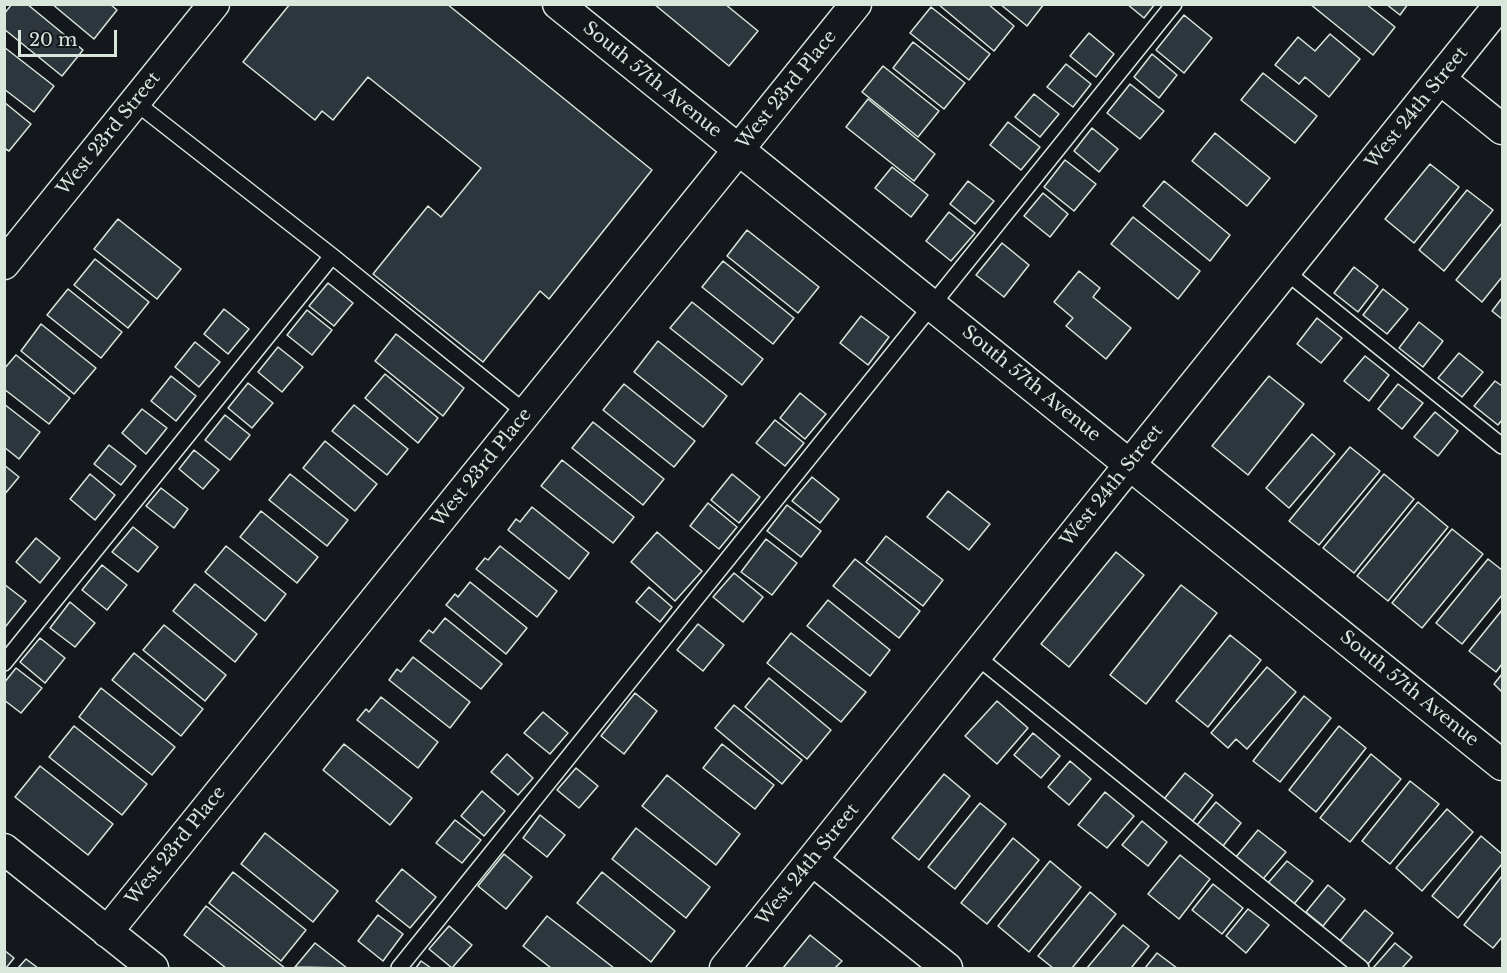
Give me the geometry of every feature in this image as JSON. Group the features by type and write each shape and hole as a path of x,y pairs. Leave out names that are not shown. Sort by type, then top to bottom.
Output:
{"street":[{"name":"West 23rd Street","path":"4,264 214,4"},
{"name":"South 57th Avenue","path":"558,4 1503,765"},
{"name":"West 23rd Place","path":"107,932 856,4"},
{"name":"West 24th Street","path":"725,969 1500,4"},
{"path":"1440,79 1503,129"},
{"path":"4,849 153,969"},
{"path":"812,860 947,969"}],"lane":[{"path":"399,969 1174,4"},
{"path":"135,102 332,256 526,413"},
{"path":"4,663 332,256"},
{"path":"1285,271 1503,446"},
{"path":"976,656 1361,969"}],"building":[{"path":"12,4 27,4 83,50 62,76 4,29 4,14"},
{"path":"52,4 110,4 117,10 94,39"},
{"path":"290,4 447,4 652,170 549,299 540,291 483,362 373,274 428,206 441,217 481,168 368,77 333,120 322,111 315,120 243,62"},
{"path":"654,4 725,4 758,31 729,66"},
{"path":"938,4 988,4 1014,26 994,51"},
{"path":"1000,4 1044,4 1027,26"},
{"path":"1127,4 1155,4 1144,18"},
{"path":"1310,4 1366,4 1395,27 1373,55"},
{"path":"1386,4 1408,4 1400,15"},
{"path":"931,7 990,54 969,80 910,33"},
{"path":"1184,15 1212,38 1184,73 1156,50"},
{"path":"1089,33 1114,54 1096,77 1070,56"},
{"path":"1330,34 1360,59 1329,97 1305,77 1299,84 1275,65 1298,37 1315,51"},
{"path":"913,42 965,83 944,109 893,68"},
{"path":"4,47 54,86 34,112 4,89"},
{"path":"1152,54 1177,75 1159,98 1134,77"},
{"path":"1066,64 1091,84 1073,107 1047,87"},
{"path":"883,66 939,111 918,137 862,92"},
{"path":"1263,73 1317,116 1295,143 1241,100"},
{"path":"1130,84 1164,111 1140,139 1107,113"},
{"path":"1034,94 1059,114 1040,137 1015,117"},
{"path":"868,99 935,154 914,181 846,127"},
{"path":"4,102 31,124 9,151 4,148"},
{"path":"1008,122 1040,147 1021,170 990,145"},
{"path":"1092,128 1118,149 1099,172 1074,151"},
{"path":"1215,133 1270,178 1247,206 1192,161"},
{"path":"1065,160 1096,184 1074,211 1044,187"},
{"path":"1430,164 1459,187 1414,243 1385,219"},
{"path":"892,167 928,195 911,217 875,188"},
{"path":"968,181 994,201 975,224 950,204"},
{"path":"1164,181 1230,235 1210,261 1143,206"},
{"path":"1467,190 1493,210 1444,271 1419,250"},
{"path":"1043,193 1068,214 1050,237 1024,216"},
{"path":"949,212 975,233 951,261 926,241"},
{"path":"1133,217 1200,271 1178,299 1111,244"},
{"path":"118,219 181,269 157,299 94,249"},
{"path":"1502,223 1502,277 1482,302 1456,280"},
{"path":"747,230 819,287 798,313 727,256"},
{"path":"1002,243 1029,265 1004,297 976,275"},
{"path":"95,259 149,302 128,328 74,285"},
{"path":"723,261 794,318 773,344 702,287"},
{"path":"1354,267 1378,286 1358,312 1334,293"},
{"path":"1079,271 1100,288 1093,297 1131,328 1106,359 1066,326 1073,318 1054,302"},
{"path":"328,283 353,303 334,326 309,306"},
{"path":"68,289 122,332 101,358 47,315"},
{"path":"1383,289 1408,309 1387,334 1363,315"},
{"path":"1502,298 1502,319 1492,311"},
{"path":"692,302 763,359 742,385 670,328"},
{"path":"224,309 249,329 228,354 204,334"},
{"path":"307,310 332,330 312,355 287,335"},
{"path":"861,316 889,337 868,365 840,343"},
{"path":"1317,318 1342,338 1321,363 1297,344"},
{"path":"1419,322 1443,341 1423,367 1399,348"},
{"path":"41,324 96,368 74,394 21,351"},
{"path":"396,334 464,388 443,416 375,361"},
{"path":"658,341 727,396 703,427 634,372"},
{"path":"195,342 220,362 199,387 175,367"},
{"path":"278,347 303,367 282,392 258,372"},
{"path":"1459,353 1483,372 1462,397 1438,378"},
{"path":"16,355 70,398 49,424 4,389 4,369"},
{"path":"1365,356 1389,375 1369,401 1344,381"},
{"path":"385,374 438,418 418,443 365,398"},
{"path":"171,376 196,396 176,421 151,401"},
{"path":"1269,376 1304,404 1248,475 1212,446"},
{"path":"1495,381 1502,386 1502,420 1498,425 1474,406"},
{"path":"248,383 273,403 252,428 228,408"},
{"path":"624,384 695,441 674,467 603,410"},
{"path":"1398,384 1423,403 1402,429 1378,409"},
{"path":"800,393 826,414 805,439 780,418"},
{"path":"4,404 40,432 19,459 4,447"},
{"path":"354,405 408,449 387,475 332,431"},
{"path":"142,409 167,428 146,454 122,433"},
{"path":"1435,412 1458,431 1438,456 1414,437"},
{"path":"225,415 250,435 230,460 205,440"},
{"path":"775,420 804,443 785,466 756,443"},
{"path":"593,422 664,479 643,505 572,448"},
{"path":"1312,434 1335,454 1289,508 1266,488"},
{"path":"325,441 377,484 355,511 303,468"},
{"path":"109,445 136,466 121,485 94,464"},
{"path":"1350,447 1380,471 1319,545 1289,521"},
{"path":"194,450 219,470 203,489 179,469"},
{"path":"562,460 634,517 613,543 541,486"},
{"path":"4,465 19,477 4,495"},
{"path":"90,474 115,495 95,520 70,499"},
{"path":"290,474 348,520 327,546 269,500"},
{"path":"732,474 760,497 739,523 711,500"},
{"path":"1384,474 1414,499 1354,573 1323,548"},
{"path":"812,477 839,499 820,523 792,501"},
{"path":"161,488 188,509 174,528 146,506"},
{"path":"948,491 990,524 969,550 927,517"},
{"path":"1418,502 1448,527 1388,601 1357,576"},
{"path":"708,503 737,527 719,549 690,526"},
{"path":"787,505 821,531 801,557 767,531"},
{"path":"532,507 589,553 569,579 508,530 516,519 520,522"},
{"path":"261,511 318,557 297,583 240,537"},
{"path":"133,527 158,547 138,572 112,552"},
{"path":"1452,529 1483,554 1422,628 1392,603"},
{"path":"657,532 702,571 675,601 631,562"},
{"path":"886,536 943,580 923,606 866,562"},
{"path":"36,538 60,558 40,583 16,562"},
{"path":"766,539 797,563 772,595 741,572"},
{"path":"226,546 286,594 265,621 205,572"},
{"path":"500,546 557,591 537,617 476,569 485,558 488,560"},
{"path":"1116,552 1144,575 1069,667 1041,644"},
{"path":"855,559 920,611 899,638 833,586"},
{"path":"1488,559 1502,570 1502,595 1462,644 1436,623"},
{"path":"102,565 127,585 107,610 82,590"},
{"path":"734,573 763,597 743,622 713,597"},
{"path":"470,582 527,628 506,654 446,605 455,594 458,597"},
{"path":"4,584 26,601 6,626 4,625"},
{"path":"195,584 257,634 235,662 173,611"},
{"path":"1181,585 1217,613 1146,704 1110,675"},
{"path":"649,587 672,607 660,622 636,602"},
{"path":"828,600 890,650 870,676 807,626"},
{"path":"70,602 95,623 75,647 50,628"},
{"path":"1502,610 1502,664 1496,672 1469,651"},
{"path":"445,618 502,664 481,689 420,641 429,630 433,633"},
{"path":"698,624 724,645 703,671 677,650"},
{"path":"164,625 226,675 205,701 143,650"},
{"path":"791,633 866,692 841,722 767,663"},
{"path":"1230,635 1261,660 1208,727 1176,701"},
{"path":"40,638 65,658 45,683 20,662"},
{"path":"134,653 203,709 181,736 112,680"},
{"path":"413,657 470,702 450,728 389,680 397,669 401,672"},
{"path":"1267,667 1296,692 1247,749 1236,739 1228,748 1211,733"},
{"path":"16,668 42,688 21,713 4,700 4,683"},
{"path":"1502,674 1502,692 1494,684"},
{"path":"769,678 831,730 807,759 745,707"},
{"path":"101,688 175,747 152,775 79,717"},
{"path":"635,693 657,711 624,754 601,736"},
{"path":"1304,696 1331,718 1280,782 1253,761"},
{"path":"381,697 438,742 418,768 357,720 366,709 369,712"},
{"path":"997,701 1028,728 997,764 965,736"},
{"path":"734,705 802,760 782,784 715,728"},
{"path":"543,712 568,733 550,754 524,733"},
{"path":"74,726 147,784 122,815 49,757"},
{"path":"1339,726 1366,748 1316,812 1289,790"},
{"path":"1033,733 1060,756 1041,778 1014,755"},
{"path":"344,744 412,798 390,825 323,770"},
{"path":"722,744 774,785 755,809 703,768"},
{"path":"507,754 533,778 518,795 491,772"},
{"path":"1371,754 1401,779 1350,842 1320,818"},
{"path":"1070,761 1091,779 1069,805 1048,787"},
{"path":"40,766 113,824 88,855 15,797"},
{"path":"576,768 598,786 579,808 557,790"},
{"path":"1185,773 1213,795 1192,822 1164,799"},
{"path":"944,774 970,796 919,860 892,838"},
{"path":"667,775 740,834 716,865 642,806"},
{"path":"1410,781 1439,804 1390,864 1362,841"},
{"path":"482,791 505,811 484,836 461,816"},
{"path":"1105,792 1134,816 1107,848 1078,825"},
{"path":"1216,802 1241,823 1223,846 1197,825"},
{"path":"980,803 1006,824 955,889 928,867"},
{"path":"1447,809 1473,832 1422,891 1396,868"},
{"path":"540,815 565,835 547,857 523,838"},
{"path":"455,820 481,840 462,863 436,843"},
{"path":"1142,821 1167,842 1148,866 1122,845"},
{"path":"636,828 710,887 686,918 612,859"},
{"path":"1258,830 1286,852 1263,879 1236,857"},
{"path":"265,833 338,891 313,922 241,864"},
{"path":"1481,836 1502,854 1502,864 1458,918 1432,896"},
{"path":"1013,838 1039,860 987,924 961,903"},
{"path":"504,854 532,877 506,909 478,886"},
{"path":"1180,855 1210,879 1179,919 1148,894"},
{"path":"1050,861 1081,887 1029,952 998,926"},
{"path":"1287,861 1313,881 1294,904 1268,883"},
{"path":"402,869 436,897 410,928 376,901"},
{"path":"233,872 306,930 281,961 209,903"},
{"path":"602,872 675,931 651,962 577,903"},
{"path":"1502,876 1502,937 1493,948 1464,925"},
{"path":"1213,884 1243,908 1222,934 1192,910"},
{"path":"1328,885 1345,899 1323,926 1306,912"},
{"path":"1090,892 1116,914 1072,968 1053,968 1038,956"},
{"path":"206,906 285,968 226,968 184,935"},
{"path":"1248,909 1269,925 1246,953 1226,936"},
{"path":"1365,910 1393,933 1368,964 1340,941"},
{"path":"378,915 403,934 383,961 358,941"},
{"path":"547,916 614,968 551,968 523,946"},
{"path":"1123,925 1149,946 1131,968 1087,968"},
{"path":"449,926 472,945 452,968 429,949"},
{"path":"810,935 842,961 835,968 783,968"},
{"path":"315,943 347,968 295,967"},
{"path":"1395,943 1412,957 1402,968 1373,968"},
{"path":"4,950 14,958 6,968 4,968"},
{"path":"1157,953 1177,968 1145,968"},
{"path":"26,959 38,968 18,968"},
{"path":"421,961 431,968 416,968"}]}
